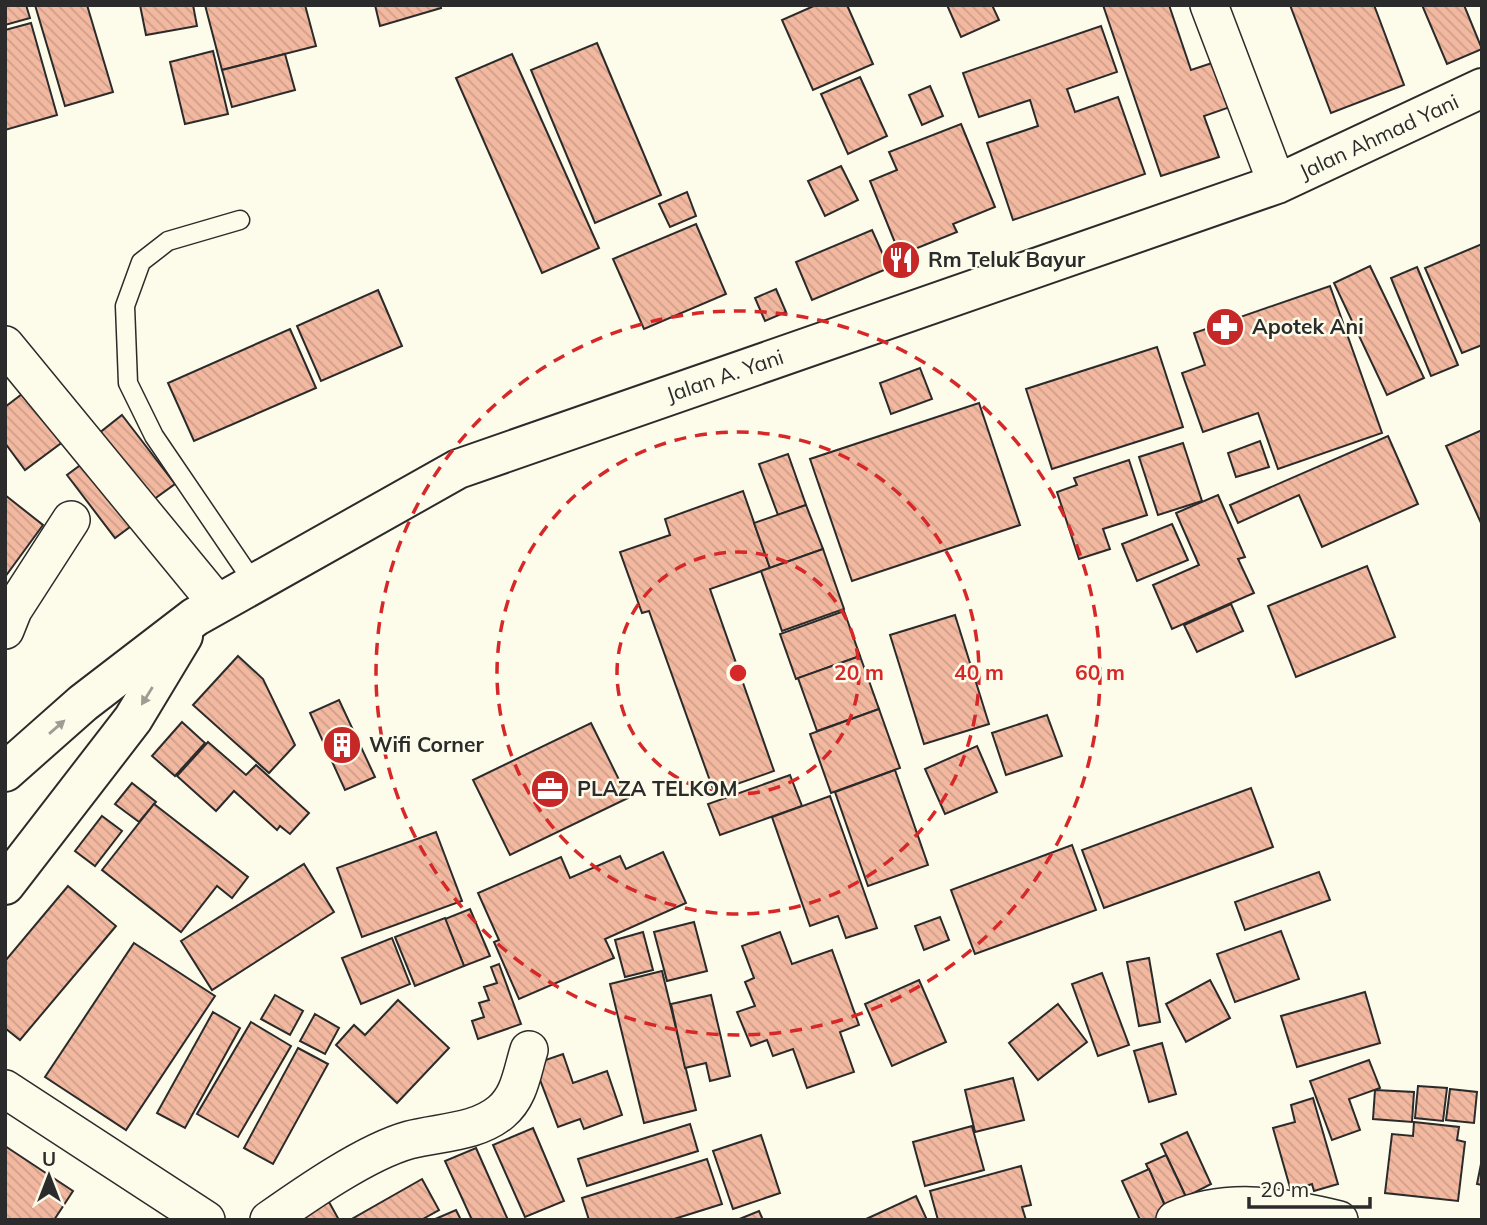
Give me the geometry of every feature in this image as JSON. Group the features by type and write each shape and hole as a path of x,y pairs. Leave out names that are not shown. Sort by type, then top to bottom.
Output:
{"highway":[{"name":"Jalan Ahmad Yani","path":"1277,184 1482,88"},
{"name":"Jalan A. Yani","path":"5,772 83,704 206,610 458,469 1277,184"},
{"path":"5,886 133,719 206,610"}],"street":[{"path":"1209,5 1277,184"},
{"path":"5,345 206,610"},
{"path":"5,630 13,610 71,520"},
{"path":"269,1220 304,1195 369,1158 408,1140 443,1135 480,1124 500,1113 516,1096 528,1050"},
{"path":"5,1089 206,1220"},
{"path":"1175,1220 1222,1206 1252,1205 1339,1220"}],"lane":[{"path":"240,220 168,241 141,262 125,306 128,383 154,436 254,583"}],"building":[{"path":"5,5 26,5 30,18 5,25"},
{"path":"35,5 87,5 113,92 65,106"},
{"path":"140,5 193,5 197,26 146,35"},
{"path":"205,5 305,5 316,46 222,70"},
{"path":"375,5 440,5 441,8 380,26"},
{"path":"816,5 847,5 873,64 813,90 782,20"},
{"path":"947,5 992,5 999,20 961,37"},
{"path":"1103,5 1169,5 1191,70 1221,60 1236,105 1204,116 1219,157 1161,176"},
{"path":"1290,5 1374,5 1404,85 1331,113"},
{"path":"1422,5 1464,5 1482,49 1447,64"},
{"path":"31,23 57,115 5,130 5,30"},
{"path":"1101,26 1117,72 1067,89 1075,112 1118,97 1145,174 1013,220 987,143 1038,126 1030,100 979,117 963,73"},
{"path":"597,43 661,195 595,223 531,70"},
{"path":"213,51 228,114 185,124 170,62"},
{"path":"285,54 295,90 232,107 222,70"},
{"path":"512,54 599,248 542,273 456,78"},
{"path":"860,77 887,136 848,154 821,94"},
{"path":"930,86 943,116 922,125 909,95"},
{"path":"961,124 995,207 953,224 957,232 900,255 870,181 897,170 889,152"},
{"path":"841,166 858,200 825,216 808,181"},
{"path":"687,192 696,216 670,227 659,204"},
{"path":"696,224 726,294 644,329 613,259"},
{"path":"872,230 889,268 812,300 796,262"},
{"path":"1482,244 1482,345 1462,353 1425,268"},
{"path":"1370,266 1424,378 1387,395 1334,283"},
{"path":"1417,267 1458,365 1431,376 1391,278"},
{"path":"1330,286 1382,433 1278,469 1258,413 1203,432 1182,373 1205,365 1194,333"},
{"path":"776,289 786,312 765,321 755,298"},
{"path":"378,290 402,346 321,381 297,326"},
{"path":"290,329 316,388 194,441 168,383"},
{"path":"1157,347 1183,427 1052,469 1026,389"},
{"path":"920,368 932,399 891,414 880,383"},
{"path":"30,388 68,438 25,470 5,443 5,407"},
{"path":"979,403 1020,525 852,581 810,459"},
{"path":"122,415 175,484 150,502 98,434"},
{"path":"1482,430 1482,523 1481,523 1446,446"},
{"path":"1388,436 1418,504 1322,547 1299,495 1238,523 1230,505"},
{"path":"1260,441 1269,467 1236,477 1228,453"},
{"path":"1183,443 1202,501 1158,515 1139,457"},
{"path":"788,454 806,505 778,515 759,464"},
{"path":"94,455 142,518 115,538 67,475"},
{"path":"1129,460 1147,515 1103,529 1110,549 1079,559 1057,492 1077,485 1074,478"},
{"path":"743,491 770,568 710,589 774,771 714,792 649,611 642,613 620,552 670,535 665,519"},
{"path":"5,495 43,525 5,577"},
{"path":"1218,495 1245,557 1238,559 1254,593 1172,629 1153,585 1199,565 1176,513"},
{"path":"806,505 823,549 770,568 754,523"},
{"path":"1172,524 1188,560 1137,581 1122,544"},
{"path":"823,549 844,609 782,631 761,571"},
{"path":"1367,566 1395,637 1296,677 1268,606"},
{"path":"1231,604 1243,631 1197,652 1184,625"},
{"path":"844,611 860,656 796,679 780,634"},
{"path":"955,615 989,724 924,744 890,635"},
{"path":"238,656 263,679 295,745 269,773 193,705"},
{"path":"860,656 879,709 817,731 798,678"},
{"name":"Wifi Corner","path":"339,700 375,777 345,790 310,713"},
{"path":"879,709 900,768 831,793 810,734"},
{"path":"1047,715 1062,756 1006,775 992,733"},
{"path":"182,722 205,743 175,776 152,756"},
{"name":"PLAZA TELKOM","path":"591,723 628,798 510,855 473,780"},
{"path":"208,742 246,775 256,765 309,813 290,834 280,826 277,830 234,791 216,811 177,776"},
{"path":"977,746 997,792 945,814 925,769"},
{"path":"895,770 928,865 868,886 835,792"},
{"path":"790,775 802,806 720,835 708,804"},
{"path":"132,783 156,802 139,822 115,804"},
{"path":"1251,788 1273,847 1104,908 1082,850"},
{"path":"830,796 877,928 846,938 838,916 810,926 772,817"},
{"path":"154,804 248,877 232,898 217,886 181,932 102,870"},
{"path":"102,816 122,831 95,866 75,851"},
{"path":"436,832 462,901 362,937 337,868"},
{"path":"1072,845 1096,910 975,954 951,890"},
{"path":"663,852 686,903 605,939 614,958 519,999 494,942 499,940 478,893 561,857 570,878 620,856 626,869"},
{"path":"304,864 334,912 212,990 181,941"},
{"path":"1319,872 1330,900 1245,930 1235,902"},
{"path":"68,886 116,926 20,1040 5,1028 5,961"},
{"path":"470,909 490,956 464,966 445,919"},
{"path":"940,917 949,940 924,950 915,926"},
{"path":"445,918 464,966 415,986 395,937"},
{"path":"694,922 707,971 667,981 654,932"},
{"path":"1281,931 1299,979 1235,1002 1217,954"},
{"path":"643,932 653,970 625,977 615,940"},
{"path":"780,932 792,964 832,950 859,1025 840,1032 854,1072 807,1088 793,1049 773,1056 767,1040 751,1046 737,1012 755,1006 745,982 754,978 742,946"},
{"path":"392,938 410,984 361,1004 342,958"},
{"path":"134,943 215,996 126,1130 45,1077"},
{"path":"1149,958 1160,1022 1139,1026 1127,962"},
{"path":"499,964 521,1024 478,1039 472,1021 484,1017 479,1003 489,1000 484,987 497,983 491,967"},
{"path":"662,971 696,1110 644,1123 610,984"},
{"path":"1102,973 1129,1045 1098,1056 1072,984"},
{"path":"919,980 946,1042 892,1066 865,1004"},
{"path":"1210,980 1230,1018 1186,1042 1166,1004"},
{"path":"1365,992 1380,1043 1297,1067 1281,1016"},
{"path":"275,995 303,1011 290,1035 261,1019"},
{"path":"711,995 730,1076 710,1081 706,1063 685,1068 671,1004"},
{"path":"398,1000 449,1048 397,1103 336,1045 354,1025 365,1035"},
{"path":"1058,1004 1087,1042 1038,1080 1009,1043"},
{"path":"213,1012 240,1028 185,1128 157,1113"},
{"path":"315,1014 339,1028 325,1054 300,1041"},
{"path":"251,1022 291,1046 238,1137 197,1114"},
{"path":"1162,1043 1176,1094 1149,1102 1134,1051"},
{"path":"298,1048 328,1064 273,1164 244,1148"},
{"path":"563,1054 573,1083 607,1071 622,1115 584,1129 580,1119 558,1127 534,1064"},
{"path":"1369,1060 1380,1088 1349,1099 1360,1130 1332,1140 1310,1081"},
{"path":"1013,1078 1024,1120 975,1132 965,1090"},
{"path":"1418,1086 1447,1088 1443,1121 1415,1118"},
{"path":"1450,1089 1477,1092 1474,1123 1446,1120"},
{"path":"1375,1090 1414,1092 1412,1122 1373,1119"},
{"path":"1313,1098 1338,1184 1314,1191 1312,1184 1291,1191 1273,1128 1295,1122 1291,1105"},
{"path":"1414,1122 1459,1127 1457,1140 1465,1142 1458,1201 1385,1193 1392,1134 1413,1136"},
{"path":"690,1124 698,1151 587,1186 578,1159"},
{"path":"972,1126 984,1170 925,1186 913,1142"},
{"path":"533,1128 564,1201 525,1217 493,1145"},
{"path":"1187,1132 1211,1184 1186,1197 1161,1144"},
{"path":"761,1135 780,1193 733,1209 713,1151"},
{"path":"5,1146 73,1191 54,1220 5,1220"},
{"path":"476,1148 508,1220 472,1220 445,1161"},
{"path":"1166,1155 1186,1197 1165,1205 1146,1164"},
{"path":"707,1159 722,1204 671,1220 589,1220 582,1198"},
{"path":"1482,1159 1482,1185 1477,1184"},
{"path":"1021,1166 1031,1205 1022,1207 1026,1220 938,1220 930,1191"},
{"path":"1149,1169 1168,1213 1153,1220 1140,1220 1122,1181"},
{"path":"422,1179 439,1210 421,1220 350,1220"},
{"path":"916,1196 927,1220 864,1220"},
{"path":"329,1202 339,1220 297,1220"},
{"path":"456,1210 461,1220 433,1220"},
{"path":"759,1211 763,1220 737,1220"}],"place":[{"name":"Rm Teluk Bayur","path":"901,260"},
{"name":"Apotek Ani","path":"1225,327"},
{"name":"Wifi Corner","path":"342,745"},
{"name":"PLAZA TELKOM","path":"550,789"}]}
